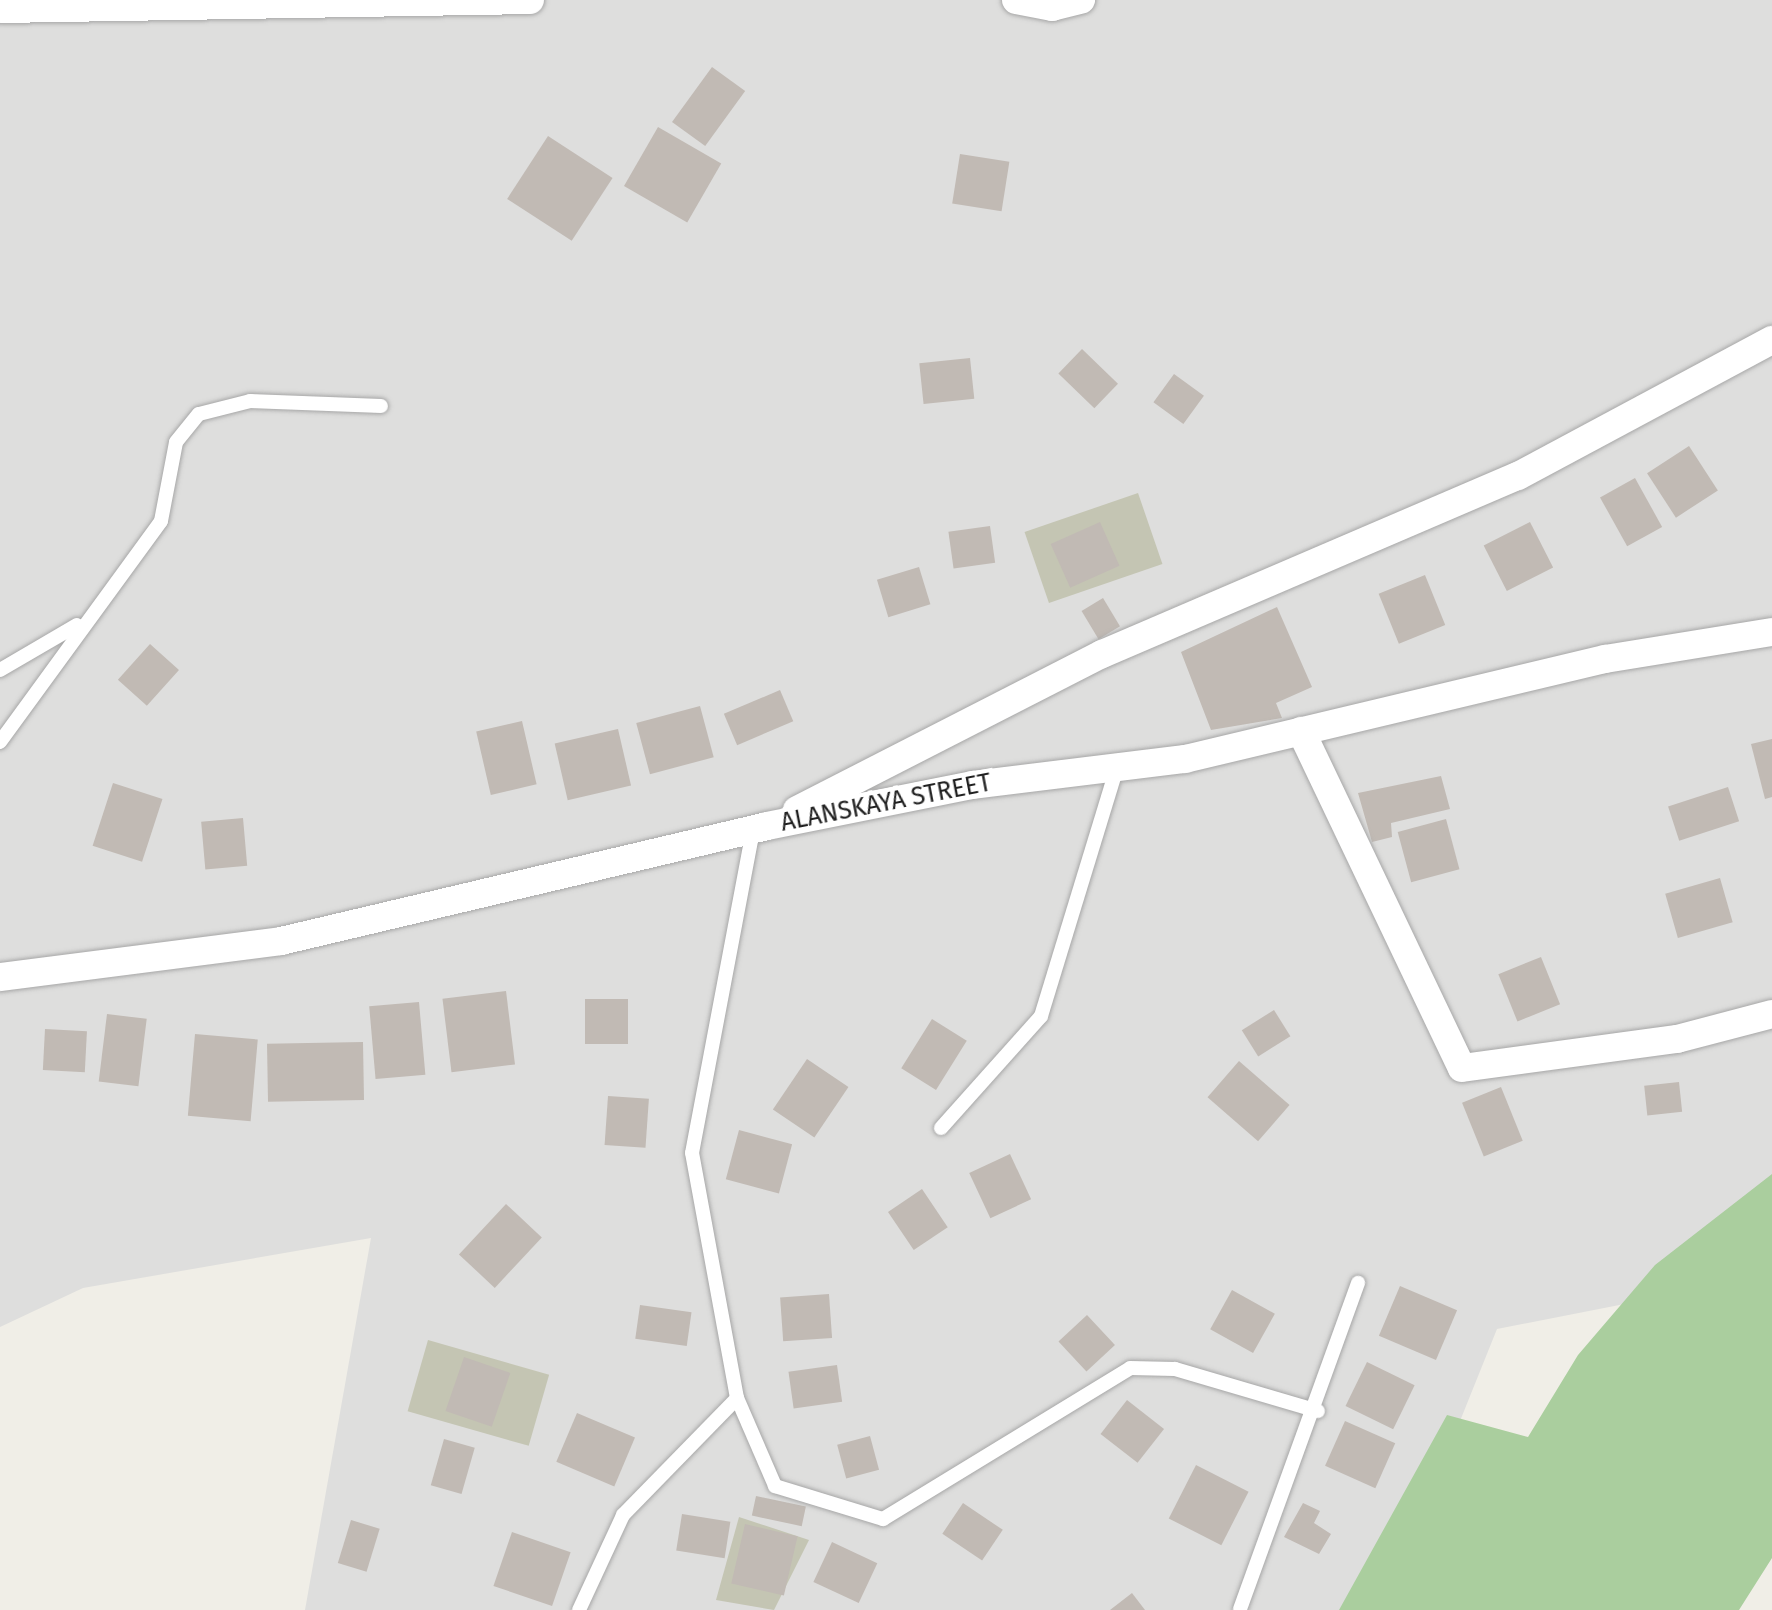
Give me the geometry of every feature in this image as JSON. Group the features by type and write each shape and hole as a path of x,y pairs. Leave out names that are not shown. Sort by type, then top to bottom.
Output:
{"street":[{"path":"0,9 530,0"},
{"path":"1016,0 1052,8 1081,0"},
{"path":"760,827 1102,654 1518,476 1772,340"},
{"name":"ALANSKAYA STREET","path":"0,977 282,941 760,827 1300,732 1605,659 1772,632"},
{"path":"1300,732 1462,1068 1677,1039 1772,1014"}],"lane":[{"path":"0,742 161,521 176,442 199,414 250,401 381,406"},
{"path":"0,670 86,620"},
{"path":"941,1128 1041,1016 1117,767"},
{"path":"760,827 692,1153 737,1398 775,1486 884,1519 1130,1368 1175,1368 1318,1411"},
{"path":"1240,1610 1318,1411 1358,1283"},
{"path":"579,1610 623,1515 737,1398"}],"shaded area":[{"path":"0,0 1772,0 1772,1214 1660,1297 1497,1329 1384,1610 305,1610 371,1238 83,1288 0,1327"},
{"path":"1138,493 1162,564 1049,603 1025,532"},
{"path":"428,1340 549,1375 529,1446 408,1411"},
{"path":"739,1517 809,1540 774,1610 716,1600"}],"green space":[{"path":"1772,1174 1772,1558 1739,1610 1339,1610 1447,1415 1528,1437 1578,1355 1655,1265"}],"building":[{"path":"712,67 745,91 705,146 672,122"},
{"path":"658,127 721,164 687,222 624,186"},
{"path":"548,136 613,178 572,241 507,199"},
{"path":"960,154 1009,162 1002,211 952,203"},
{"path":"1082,349 1118,384 1094,408 1058,373"},
{"path":"970,358 974,399 924,404 919,363"},
{"path":"1174,374 1204,396 1183,424 1153,402"},
{"path":"1689,446 1718,490 1676,518 1647,473"},
{"path":"1635,478 1662,527 1627,546 1600,497"},
{"path":"1100,522 1120,566 1070,588 1051,544"},
{"path":"1530,522 1553,567 1507,591 1484,546"},
{"path":"990,526 995,563 954,568 948,532"},
{"path":"919,567 930,604 888,617 877,580"},
{"path":"1425,575 1445,625 1399,644 1379,594"},
{"path":"1103,598 1120,626 1099,639 1082,611"},
{"path":"1277,607 1312,687 1276,703 1282,718 1211,730 1181,652"},
{"path":"150,644 179,670 147,706 118,680"},
{"path":"780,690 793,721 737,745 724,714"},
{"path":"700,706 714,757 650,774 636,723"},
{"path":"522,721 537,784 491,795 476,732"},
{"path":"618,729 631,786 568,800 555,744"},
{"path":"1772,739 1772,797 1765,799 1751,744"},
{"path":"1441,776 1450,809 1391,823 1392,837 1372,842 1358,793"},
{"path":"113,783 162,799 142,862 93,846"},
{"path":"1728,787 1739,821 1679,841 1668,806"},
{"path":"243,818 247,866 205,869 201,822"},
{"path":"1446,819 1459,869 1411,882 1398,832"},
{"path":"1720,878 1733,922 1678,938 1665,894"},
{"path":"1541,957 1560,1004 1517,1022 1498,974"},
{"path":"506,991 515,1064 451,1072 442,999"},
{"path":"585,999 628,999 628,1044 585,1044"},
{"path":"419,1002 425,1075 376,1079 369,1006"},
{"path":"1274,1010 1290,1036 1258,1056 1242,1030"},
{"path":"107,1014 147,1019 138,1086 99,1081"},
{"path":"932,1019 967,1041 936,1090 901,1068"},
{"path":"45,1029 87,1031 85,1072 43,1070"},
{"path":"195,1034 258,1039 251,1121 188,1116"},
{"path":"363,1042 364,1100 268,1102 267,1044"},
{"path":"807,1059 848,1087 814,1138 773,1110"},
{"path":"1239,1061 1290,1105 1258,1141 1208,1097"},
{"path":"1679,1082 1682,1112 1647,1115 1644,1086"},
{"path":"1501,1087 1523,1141 1484,1157 1462,1103"},
{"path":"608,1096 649,1099 645,1148 605,1145"},
{"path":"739,1130 792,1144 779,1193 726,1179"},
{"path":"1010,1154 1031,1199 990,1218 969,1173"},
{"path":"922,1189 948,1227 914,1250 888,1212"},
{"path":"506,1204 542,1237 495,1288 459,1254"},
{"path":"1400,1286 1457,1310 1436,1360 1379,1336"},
{"path":"1232,1290 1275,1314 1253,1353 1210,1329"},
{"path":"829,1294 832,1338 783,1341 780,1297"},
{"path":"640,1305 691,1312 687,1346 635,1339"},
{"path":"1087,1315 1115,1345 1086,1372 1058,1342"},
{"path":"464,1357 510,1373 492,1427 445,1411"},
{"path":"1367,1362 1415,1385 1393,1429 1346,1406"},
{"path":"837,1365 842,1402 794,1408 788,1372"},
{"path":"1127,1400 1164,1429 1138,1463 1101,1434"},
{"path":"577,1413 635,1438 614,1486 556,1462"},
{"path":"1345,1421 1395,1443 1375,1488 1325,1466"},
{"path":"870,1436 879,1470 846,1479 837,1445"},
{"path":"444,1439 475,1448 462,1494 431,1485"},
{"path":"1196,1465 1249,1492 1221,1545 1169,1518"},
{"path":"756,1496 806,1507 802,1526 752,1516"},
{"path":"963,1503 1003,1530 982,1561 942,1534"},
{"path":"1303,1503 1320,1511 1314,1523 1331,1534 1319,1554 1284,1537"},
{"path":"682,1514 730,1522 725,1558 676,1551"},
{"path":"351,1520 380,1529 367,1572 338,1563"},
{"path":"745,1524 798,1536 784,1596 731,1583"},
{"path":"512,1532 571,1552 552,1606 493,1586"},
{"path":"832,1542 877,1563 859,1603 813,1582"},
{"path":"1132,1593 1145,1610 1110,1610"}]}
